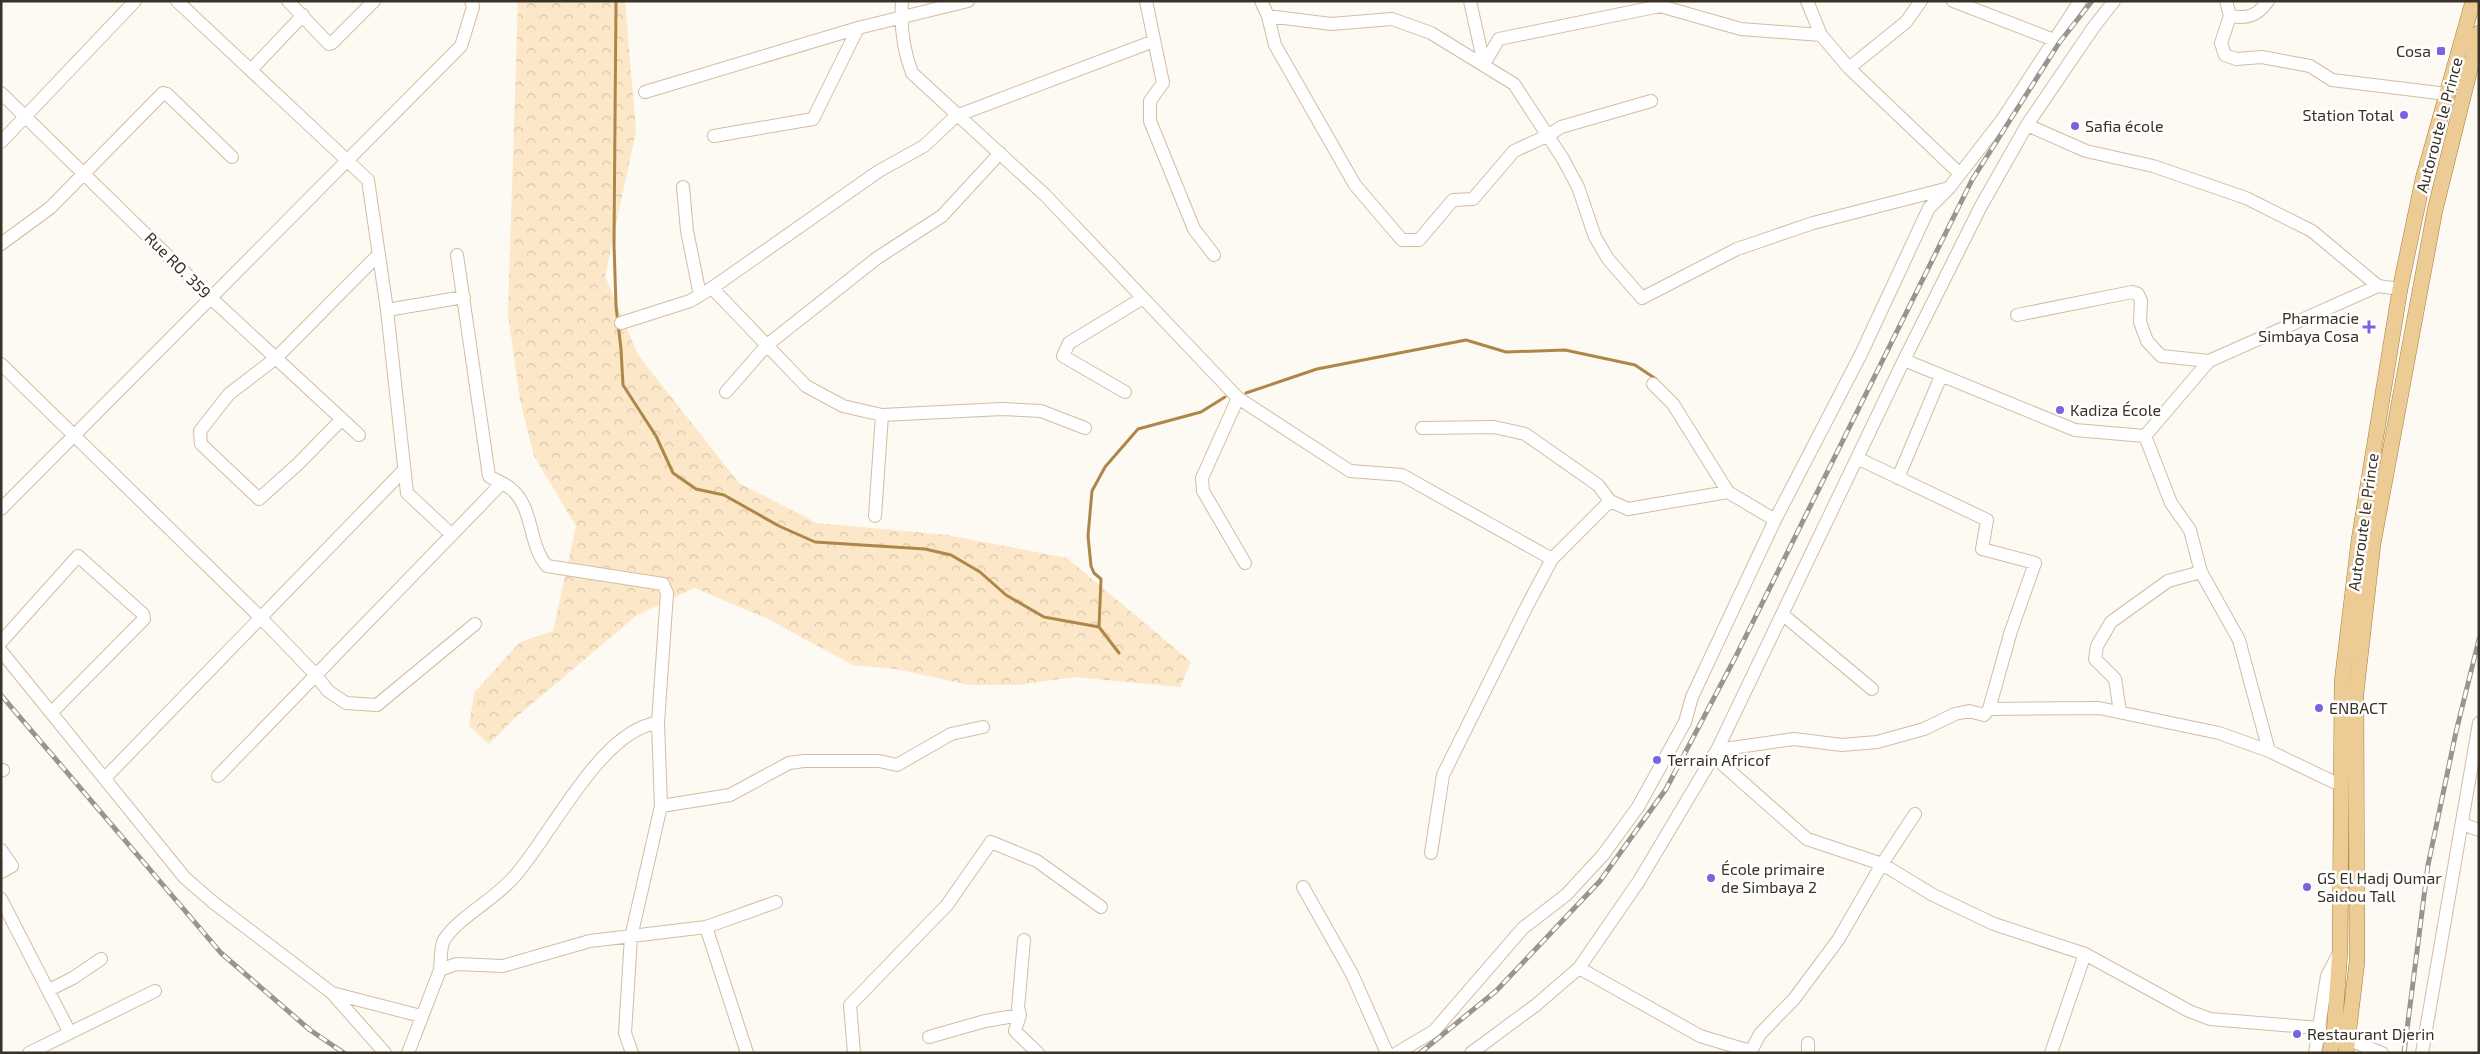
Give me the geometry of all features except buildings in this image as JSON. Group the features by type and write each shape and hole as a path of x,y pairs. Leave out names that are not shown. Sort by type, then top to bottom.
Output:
{"main road":[{"name":"Autoroute le Prince","path":"2330,1053 2334,1035 2340,951 2342,682 2359,540 2400,289 2424,178 2473,1"},
{"name":"Autoroute le Prince","path":"2348,1046 2357,962 2356,693 2373,544 2435,210 2479,33"}],"street":[{"path":"1,142 135,1"},
{"path":"176,1 368,180 387,310 407,493 452,536"},
{"path":"288,1 327,43 332,43 374,1"},
{"path":"1,509 212,299 461,46 473,7 471,1"},
{"path":"902,1 900,19 904,50 912,73 956,116 1000,153 1045,195 1238,398 1350,471 1402,475 1552,559"},
{"path":"645,92 858,28 968,1"},
{"path":"1146,1 1163,83 1150,101 1150,121 1194,229 1214,255"},
{"path":"1261,1 1268,16 1275,45 1355,185 1402,240 1419,240 1453,200 1473,199 1514,150 1549,135 1561,127 1651,101"},
{"path":"1470,1 1484,64"},
{"path":"1807,1 1821,35 1849,68 1960,174"},
{"path":"1849,68 1906,22 1921,1"},
{"path":"1953,1 2054,40"},
{"path":"1397,1053 1434,1031 1523,928 1566,895 1621,832 1685,722 1692,697 1775,520 1861,354 1930,208 1949,188 2002,120 2080,1"},
{"path":"1471,1053 1536,1005 1579,968 1639,881 1715,753 1904,360 1981,206 2027,125 2093,28 2114,1"},
{"path":"2226,1 2230,16 2221,43 2225,54 2236,60 2262,57 2310,66 2332,80 2447,94"},
{"path":"2230,16 2245,18 2260,13 2268,1"},
{"path":"1484,64 1499,39 1660,6 1741,29 1821,35"},
{"path":"251,70 303,15"},
{"path":"1268,16 1331,24 1392,19 1432,33 1514,84 1549,135 1578,187 1594,237 1608,259 1642,298 1737,249 1813,223 1949,188"},
{"path":"714,136 814,119 858,28"},
{"path":"621,323 690,301 712,288 879,171 924,146 956,116 1154,41"},
{"name":"Rue RO. 359","path":"1,93 212,299 359,434"},
{"path":"1,244 50,208 163,93 167,94 232,157"},
{"path":"2027,125 2086,151 2153,166 2246,198 2312,231 2378,286"},
{"path":"726,392 767,345 877,258 942,216 1000,153"},
{"path":"683,187 687,231 700,295"},
{"path":"342,419 298,464 259,499 201,444 199,436 200,432 229,394 276,358 379,254"},
{"path":"457,255 490,476 510,488 526,510 540,558 547,566 663,584 667,593 658,724 661,806 631,937 625,1033 632,1053"},
{"path":"2145,436 2209,361 2378,286 2400,289"},
{"path":"712,288 806,386 843,406 882,415 1002,408 1040,411 1085,428"},
{"path":"2017,315 2132,292 2138,294 2141,301 2140,322 2147,341 2162,356 2209,361"},
{"path":"387,310 464,297"},
{"path":"1125,392 1063,356 1069,343 1143,298"},
{"path":"1904,360 2075,430 2145,436"},
{"path":"1,364 262,618 316,674 328,691 346,704 377,705 475,624"},
{"path":"1898,478 1941,376"},
{"path":"1653,384 1673,404 1728,492 1775,520"},
{"path":"1238,398 1202,478 1203,492 1245,563"},
{"path":"875,516 882,415"},
{"path":"1422,428 1494,427 1525,434 1598,485 1610,501 1628,509 1728,492"},
{"path":"2145,436 2171,503 2190,530 2201,572 2239,640 2269,751"},
{"path":"1715,753 1794,739 1842,744 1877,742 1924,729 1956,714 1969,711 1984,715 1989,709 2011,631 2034,564 1982,549 1987,520 1857,458"},
{"path":"105,778 404,471"},
{"path":"218,776 501,484"},
{"path":"1431,853 1443,775 1552,559 1610,501"},
{"path":"1,642 78,556 143,614 144,618 52,712"},
{"path":"2120,712 2115,679 2095,659 2097,646 2111,622 2168,581 2201,572"},
{"path":"1782,614 1872,689"},
{"path":"1,651 186,878 214,903 332,992 385,1053"},
{"path":"1989,709 2099,708 2219,733 2269,751 2340,786"},
{"path":"2422,1053 2479,723"},
{"path":"408,1053 440,970 443,942 461,922 481,908 513,879 537,850 584,778 628,733 651,724 658,724"},
{"path":"661,806 730,795 789,762 804,760 879,761 897,765 951,734 982,726"},
{"path":"1715,753 1807,839 1882,864 1933,895 1994,924 2085,954 2189,1011 2210,1019 2320,1028"},
{"path":"1579,968 1700,1036 1750,1052 1760,1034 1794,999 1838,940 1882,864 1915,814"},
{"path":"2462,824 2479,830"},
{"path":"854,1053 850,1006 947,905 991,842 1037,861 1101,907"},
{"path":"1,850 12,866 1,872"},
{"path":"1303,887 1352,974 1387,1053"},
{"path":"1,899 70,1033"},
{"path":"440,970 456,964 503,966 590,941 706,927 776,902"},
{"path":"706,927 747,1053"},
{"path":"1024,940 1018,1008 1020,1015 1015,1031 1038,1053"},
{"path":"2315,1053 2327,976 2340,951"},
{"path":"2051,1053 2085,954"},
{"path":"49,990 73,978 101,959"},
{"path":"29,1053 155,991"},
{"path":"332,992 421,1016"},
{"path":"929,1037 985,1021 1020,1015"},
{"path":"2348,1046 2382,1053"}],"green space":[{"path":"518,1 625,1 636,131 605,276 638,355 739,483 817,523 947,535 1067,558 1191,662 1180,687 1075,677 1017,685 969,685 896,669 853,665 768,619 695,588 637,615 514,719 489,744 469,726 474,693 520,642 553,631 576,526 534,456 520,400 508,314"}],"waterway":[{"path":"616,1 614,244 616,306 623,385 656,436 673,473 696,489 724,495 779,526 815,542 925,549 951,555 980,572 1006,595 1044,617 1099,627 1119,653"},
{"path":"1246,393 1317,369 1466,340 1506,352 1565,350 1635,365 1656,379"},
{"path":"1099,627 1101,579 1094,573 1091,566 1088,536 1092,491 1105,467 1138,429 1201,412 1225,397"}],"railway":[{"path":"1420,1053 1496,991 1600,881 1666,789 1736,656 1972,180 2059,43 2092,1"},
{"path":"2404,1053 2428,865 2456,732 2479,639"},
{"path":"1,695 221,953 310,1030 344,1053"}],"place":[{"name":"Cosa","path":"2441,51"},
{"name":"Station Total","path":"2404,115"},
{"name":"Safia école","path":"2075,126"},
{"name":"Pharmacie Simbaya Cosa","path":"2369,327"},
{"name":"Kadiza École","path":"2060,410"},
{"name":"ENBACT","path":"2319,708"},
{"name":"Terrain Africof","path":"1657,760"},
{"name":"École primaire de Simbaya 2","path":"1711,878"},
{"name":"GS El Hadj Oumar Saidou Tall","path":"2307,887"},
{"name":"Restaurant Djerin","path":"2297,1034"}]}
